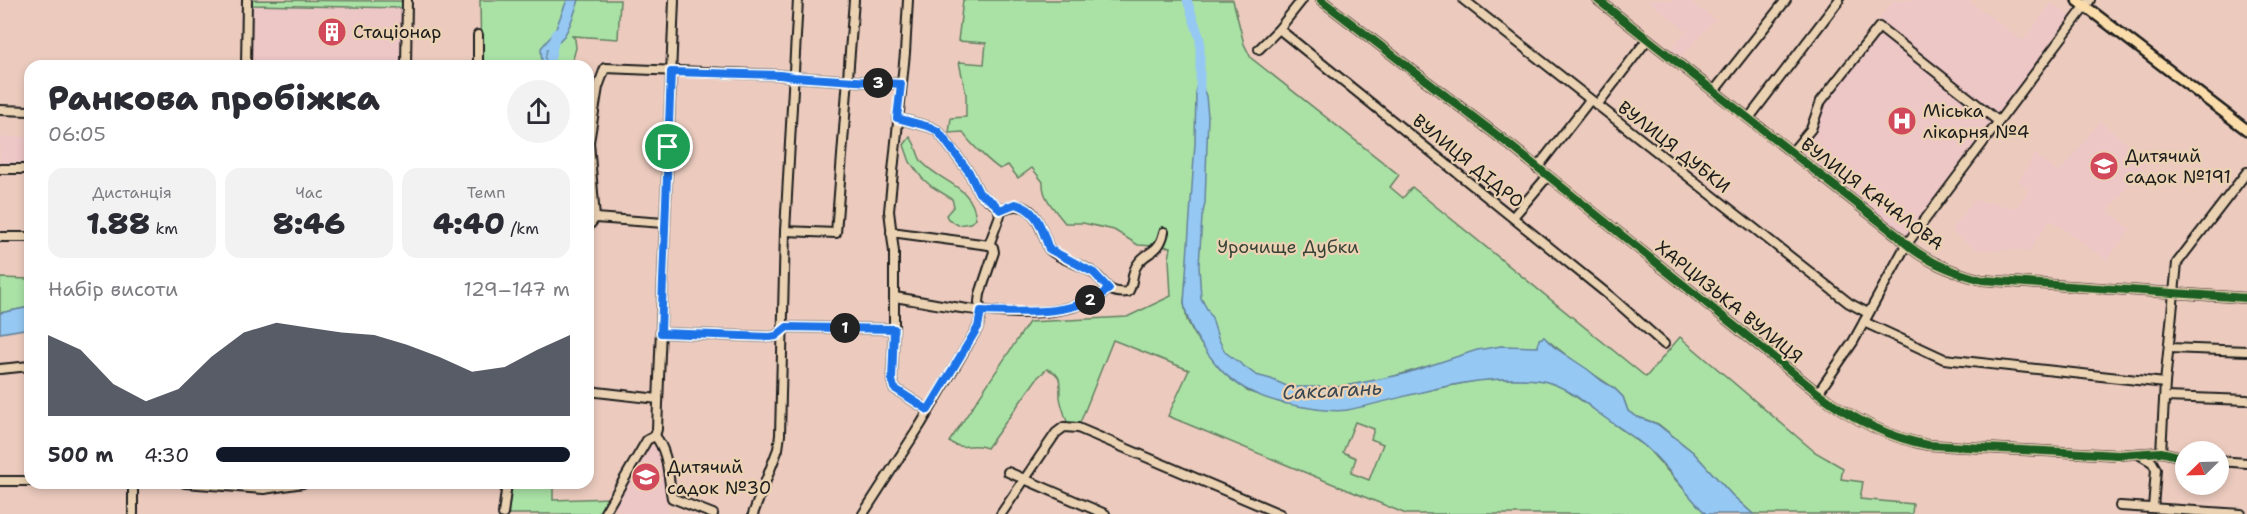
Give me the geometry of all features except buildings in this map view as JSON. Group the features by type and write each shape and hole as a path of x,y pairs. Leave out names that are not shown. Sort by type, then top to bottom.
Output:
{"main road":[{"path":"2077,0 2088,3 2247,130"}],"street":[{"path":"246,60 247,0"},
{"path":"406,60 407,0"},
{"path":"604,514 647,440 655,436 657,429 674,0"},
{"path":"753,514 778,449 780,435 785,231 798,0"},
{"path":"785,231 836,233 854,0"},
{"path":"908,0 889,211 894,252 895,297 892,380 894,388 928,410"},
{"path":"1259,49 1279,29 1302,0"},
{"name":"ХАРЦИЗЬКА ВУЛИЦЯ","path":"1321,0 1537,168 1818,393 1856,419 1917,443 1975,449 2140,454 2161,452 2175,455"},
{"name":"ВУЛИЦЯ ДУБКИ","path":"1464,0 1849,303 1868,313"},
{"name":"ВУЛИЦЯ КАЧАЛОВА","path":"1598,0 1898,236 1906,245 1949,270 1982,279 2247,298"},
{"path":"1714,91 1786,0"},
{"path":"1749,118 1839,0"},
{"path":"1818,393 1864,322 1906,245 2088,3"},
{"path":"1792,152 1811,129 1821,101 1879,27 1998,121"},
{"name":"ВУЛИЦЯ ДІДРО","path":"1279,29 1611,297 1664,344"},
{"path":"478,35 478,60"},
{"path":"1537,168 1647,40"},
{"path":"594,111 598,87 606,68 780,75 901,84"},
{"path":"0,110 24,111"},
{"path":"897,118 938,131 969,172 979,193 1000,210"},
{"path":"0,169 24,169"},
{"path":"2161,452 2165,382 2177,263 2247,172"},
{"path":"1513,217 1547,177"},
{"path":"1000,210 1015,204 1025,208 1036,217 1049,249 1094,273 1109,289 1128,292 1137,265 1158,247 1164,232"},
{"path":"594,205 595,218 664,223"},
{"path":"989,245 1000,210"},
{"path":"863,514 978,327 981,311 980,294 993,252 993,247 989,245 891,232"},
{"path":"0,237 24,237"},
{"path":"895,297 981,311 1045,312 1059,310 1095,298 1109,289"},
{"path":"1864,322 1944,359 2165,382"},
{"path":"661,333 770,337 776,336 787,327 894,329"},
{"path":"2169,348 2247,351"},
{"path":"0,369 24,367"},
{"path":"594,392 658,399"},
{"path":"2165,397 2247,400"},
{"path":"1001,514 1056,434 1060,429 1068,426 1125,447 1280,514"},
{"path":"655,436 665,455 672,498 713,514"},
{"path":"2140,454 2155,466 2153,508"},
{"path":"2229,462 2247,463"},
{"path":"1008,472 1105,514"},
{"path":"0,481 24,480"},
{"path":"133,489 133,514"},
{"path":"503,514 505,489"},
{"path":"2120,506 2241,514"}],"shaded area":[{"path":"247,0 407,0 406,60 246,60"},
{"path":"1648,0 1688,0 1715,20 1676,62 1666,54 1686,31"},
{"name":"Міська лікарня №4","path":"1894,0 1968,0 2023,41 2052,3 2070,16 1905,236 1794,146 1810,124 1818,99"},
{"path":"2100,122 2148,160 2108,211 2131,229 2107,260 2050,219 2028,253 2020,250 1976,250 1952,231 1974,200 2016,208 2029,190 2018,182 2035,154 2059,173"},
{"path":"0,137 24,137 24,169 0,169"},
{"name":"Дитячий садок №30","path":"648,445 658,447 669,514 626,514 610,507"}],"green space":[{"path":"250,0 401,1 403,8 250,5"},
{"path":"480,0 620,0 618,39 572,36 575,39 576,48 573,60 481,60"},
{"name":"Урочище Дубки","path":"963,0 1233,0 1244,44 1251,58 1399,175 1390,187 1403,198 1412,187 1646,377 1680,337 1815,452 1843,468 1841,479 1863,482 1860,499 1913,504 1912,514 1753,514 1732,495 1693,452 1658,424 1635,416 1628,411 1623,397 1614,388 1543,337 1538,347 1446,361 1381,380 1330,388 1279,392 1217,350 1186,282 1184,303 1187,320 1195,335 1203,347 1247,391 1282,403 1344,410 1479,380 1524,378 1545,381 1561,387 1648,449 1706,514 1406,514 1168,416 1189,370 1113,340 1078,428 1068,426 1058,377 1047,369 1038,377 987,448 955,445 949,442 1029,322 1127,317 1171,296 1169,259 1171,247 1138,245 1114,230 1083,223 1065,223 1050,204 1043,188 1043,182 1032,168 1018,178 1008,165 1000,169 991,162 963,132 949,133 951,118 966,117 966,94 959,62 984,64 986,43 958,41","holes":["1355,422 1374,429 1371,439 1383,444 1369,480 1351,473 1356,458 1343,452"]},
{"path":"910,137 922,162 969,199 976,219 970,223 958,225 948,219 946,215 954,206 952,199 931,186 910,162 904,145"},
{"path":"0,278 24,279 24,308 0,313"},
{"path":"509,489 553,489 553,500 611,498 601,514 506,514"}],"water":[{"path":"567,0 579,0 564,36 548,49 546,60 542,60 541,48 554,33"},
{"path":"1200,80 1206,96 1208,116 1205,203 1199,266 1201,298 1212,318 1225,352 1256,375 1289,387 1341,387 1404,374 1477,350 1501,346 1538,347 1539,339 1544,337 1554,347 1614,388 1623,397 1628,411 1657,424 1693,452 1732,495 1753,514 1706,514 1657,457 1643,445 1572,394 1543,381 1482,380 1338,411 1297,406 1270,399 1234,382 1215,363 1200,342 1188,320 1184,303 1195,143 1196,88"},
{"path":"24,308 24,329 0,333 0,313"}],"waterway":[{"name":"Саксагань","path":"1187,0 1200,39 1200,91"},
{"name":"Саксагань","path":"550,60 556,33"}],"cycle path":[{"path":"1321,0 1511,146 1818,393 1856,418 1884,432 1928,445 2118,455 2161,452 2175,455"},
{"path":"1598,0 1916,252 1937,264 1982,280 2247,298"}],"place":[{"name":"Стаціонар","path":"332,32"},
{"name":"Міська лікарня №4","path":"1902,121"},
{"name":"Дитячий садок №191","path":"2104,166"},
{"name":"Дитячий садок №30","path":"646,477"}],"route":[{"path":"671,72 787,75 901,84 897,118 938,131 969,172 979,193 1000,210 1015,204 1034,214 1049,249 1053,253 1094,273 1109,289 1095,298 1059,310 1045,312 981,311 978,327 928,410 894,388 892,380 894,329 787,327 780,334 770,337 661,333 668,147 671,72"}]}
